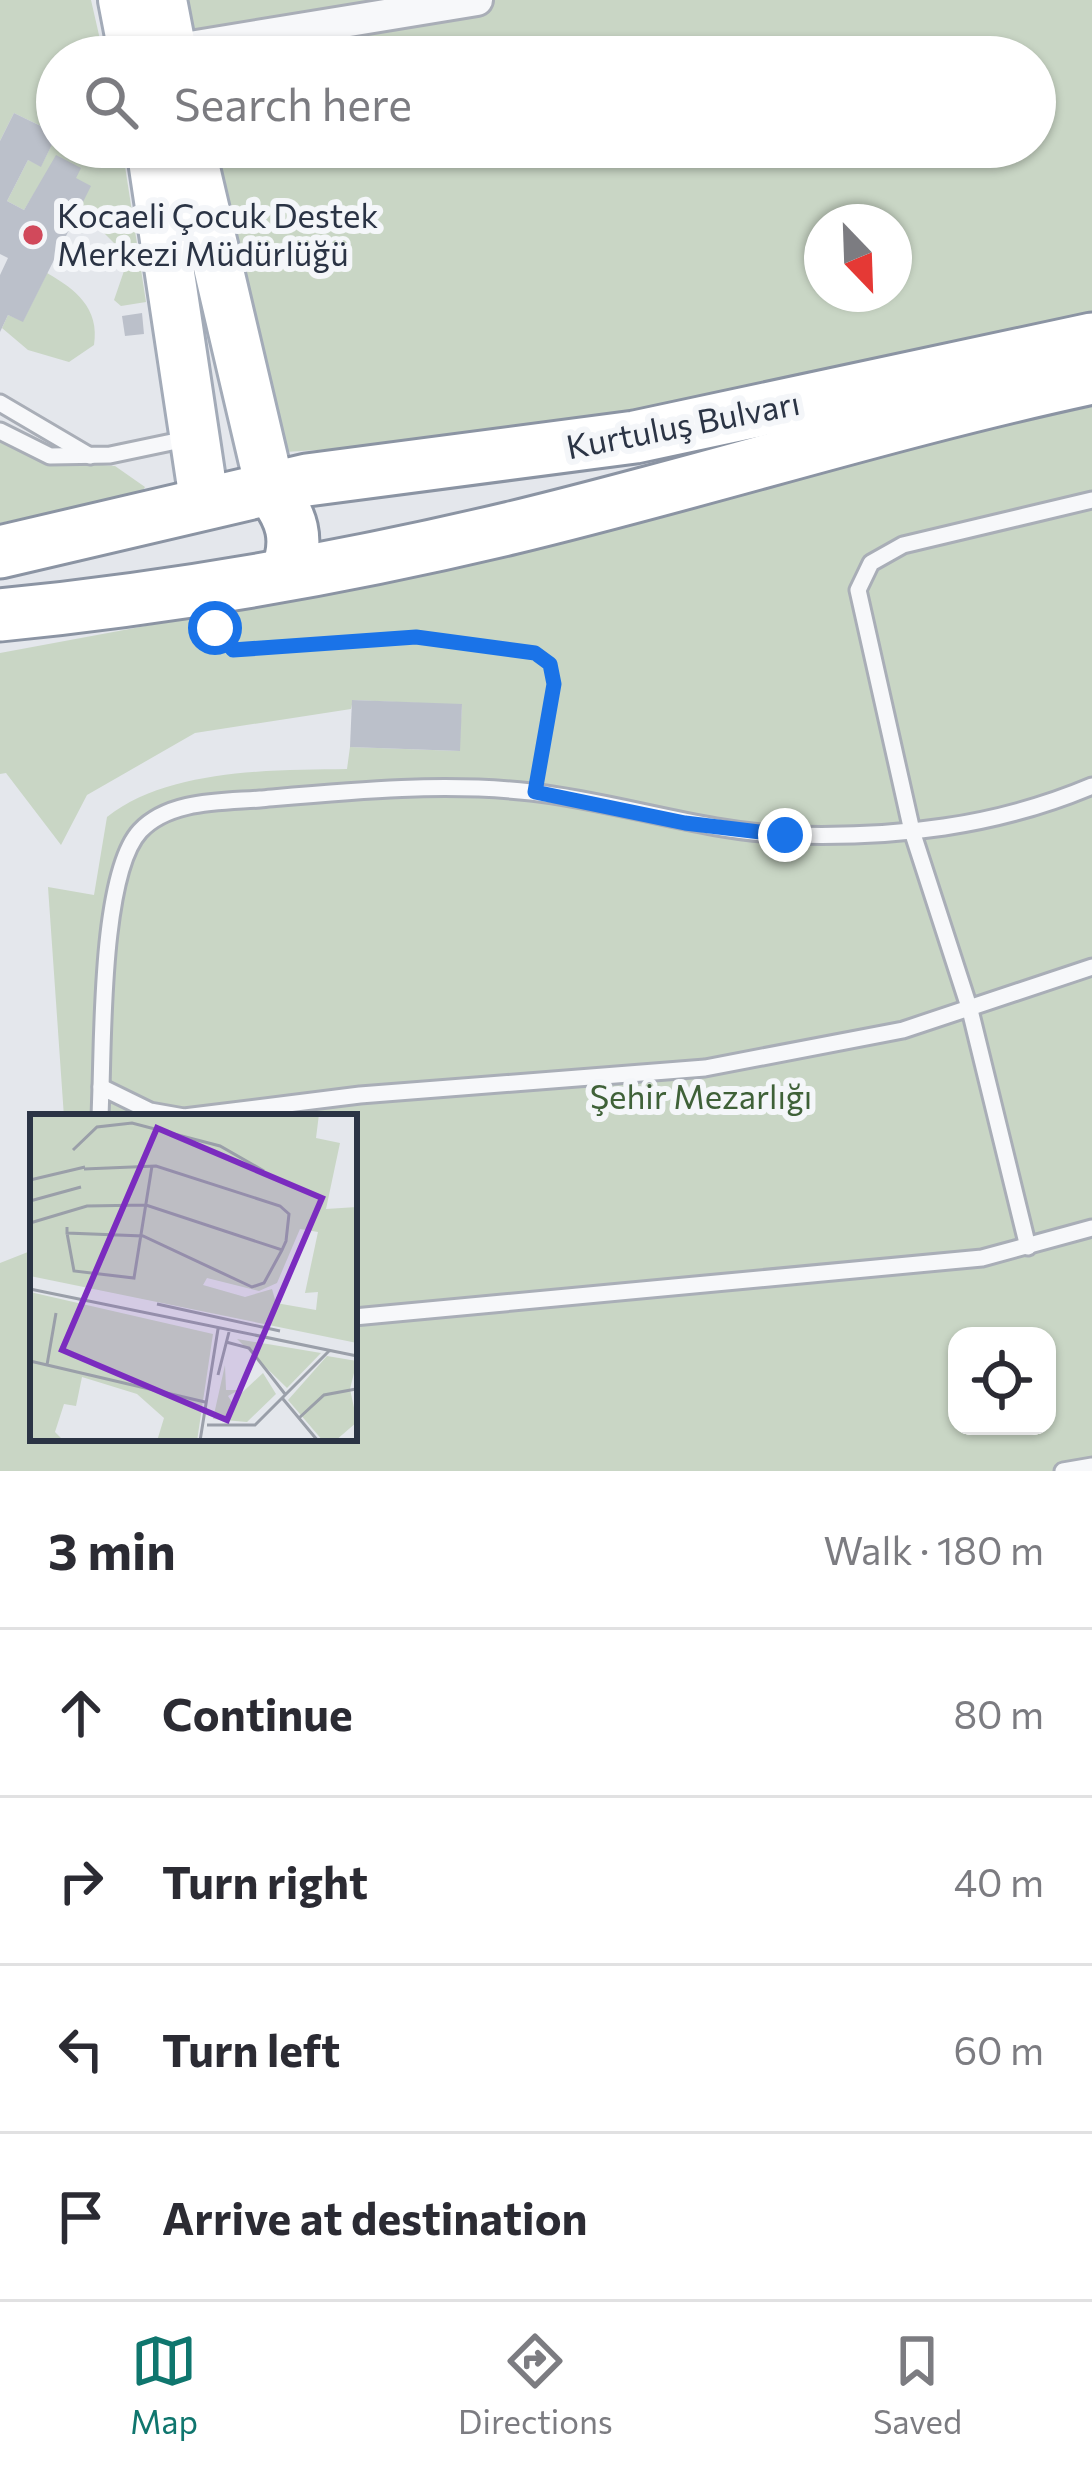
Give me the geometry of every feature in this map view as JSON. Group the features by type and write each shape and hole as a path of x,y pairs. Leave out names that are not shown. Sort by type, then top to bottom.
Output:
{"highway":[{"name":"Kurtuluş Bulvarı","path":"270,488 634,437 1092,339"},
{"name":"Kurtuluş Bulvarı","path":"286,574 511,528 826,440 1092,378"},
{"path":"0,552 270,488 293,525 286,574 0,615"},
{"path":"204,500 203,548 214,587"}],"main road":[{"path":"123,0 147,36"},
{"path":"161,36 162,0"},
{"path":"154,168 204,500"},
{"path":"195,168 270,488"}],"street":[{"path":"270,36 477,0"}],"lane":[{"path":"0,403 90,456"},
{"path":"0,430 50,456 90,456 194,437"},
{"path":"1028,1247 970,1010 912,831 858,606 863,575 871,563 903,545 1092,500"},
{"path":"100,1114 118,877 124,855 143,827 182,807 441,787 535,792 742,831 912,831 976,825 1092,786"},
{"path":"208,1114 360,1095 705,1068 856,1042 970,1010 1092,967"},
{"path":"101,1087 150,1111 167,1114"},
{"path":"357,1318 938,1262 1028,1247 1092,1228"},
{"path":"1063,1471 1092,1466"}],"path":[{"path":"214,587 220,640 233,650 416,637 543,657 550,664 554,684 535,792"}],"green space":[{"path":"0,0 91,0 99,36 36,36 36,124 14,113 0,141"},
{"path":"183,0 1092,0 1092,319 708,400 463,441 285,452 218,168 1056,168 1056,36 191,36"},
{"path":"28,160 36,168 125,168 146,302 121,306 114,300 124,271 119,248 96,225 75,215 48,171 24,210 7,201"},
{"path":"47,273 76,293 93,320 94,345 69,362 28,350 2,328 8,315 23,321"},
{"name":"Şehir Mezarlığı","path":"1092,407 1092,1471 0,1471 0,1263 30,1251 30,1441 357,1441 357,1114 64,1114 48,887 94,895 107,817 132,801 160,789 221,775 347,769 350,747 459,751 462,705 353,700 351,709 195,733 87,795 61,845 6,773 0,774 0,653 452,569 939,437"},
{"path":"0,441 38,460 115,466 145,487 142,492 0,523"}],"building":[{"name":"Kocaeli Çocuk Destek Merkezi Müdürlüğü","path":"14,113 36,124 36,164 28,160 7,201 24,210 48,168 81,168 76,178 91,186 23,322 8,315 0,332 0,275 8,258 0,254 0,141"},
{"path":"142,313 144,334 125,336 122,316"},
{"path":"352,700 462,704 460,751 350,747"}],"place":[{"name":"Kocaeli Çocuk Destek Merkezi Müdürlüğü","path":"33,235"}],"route":[{"path":"215,628 220,640 233,650 416,637 535,653 554,673 535,792 685,823 785,835"}]}
